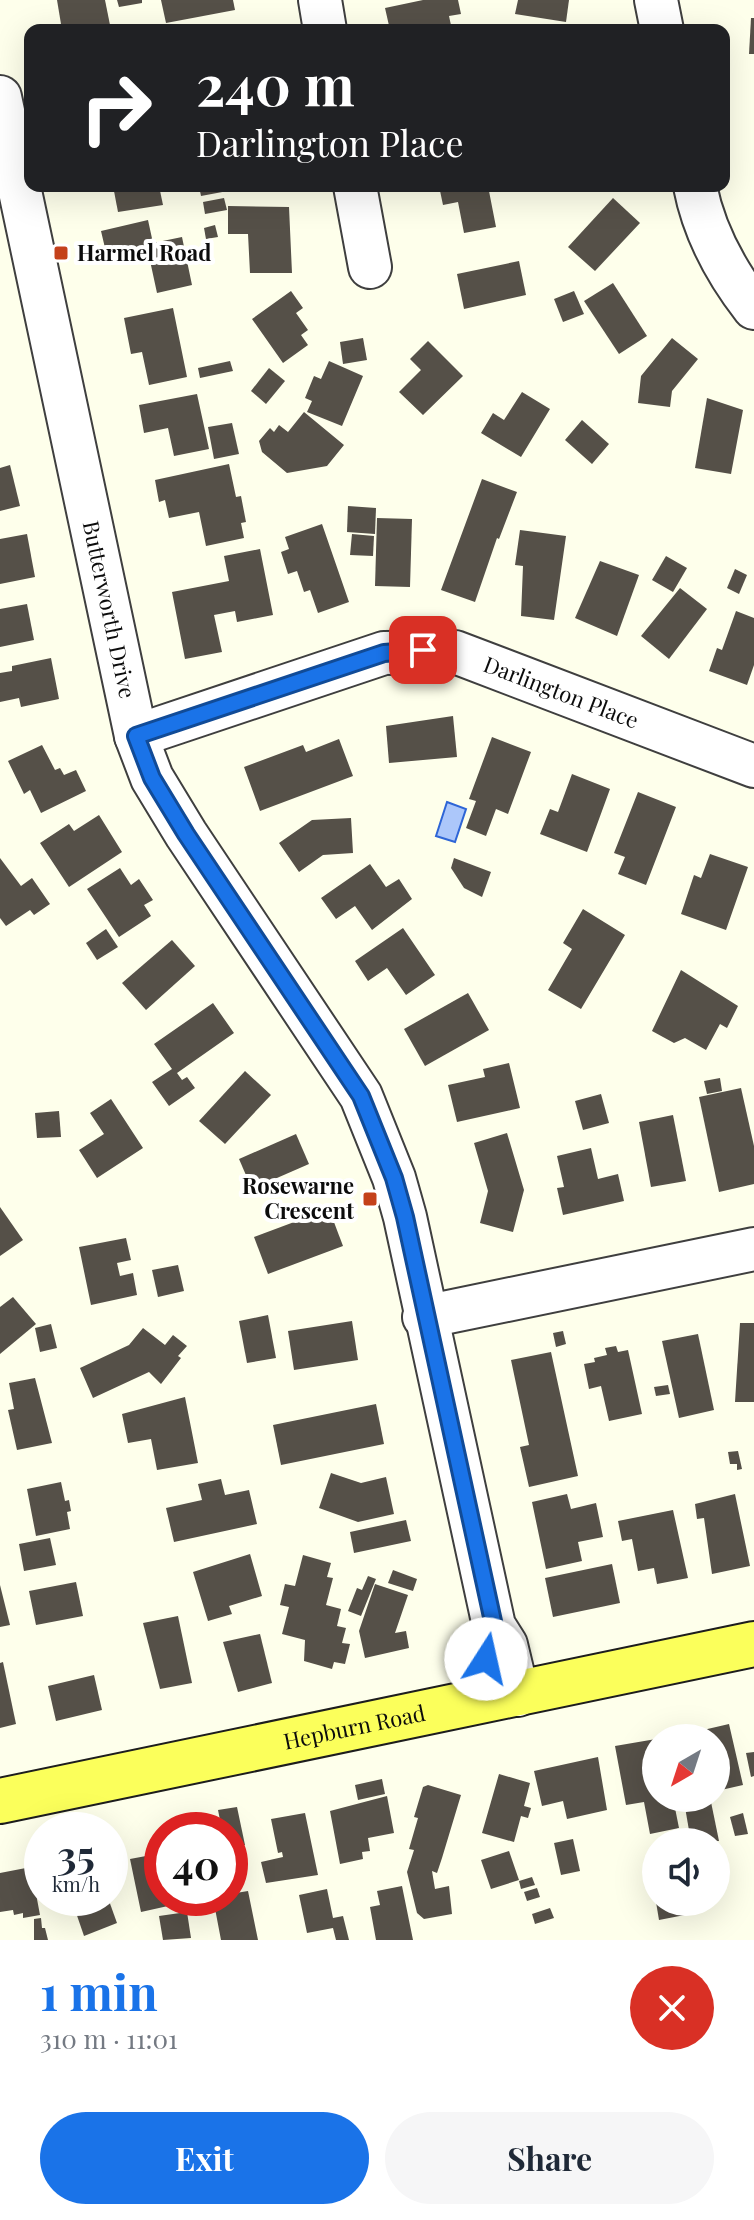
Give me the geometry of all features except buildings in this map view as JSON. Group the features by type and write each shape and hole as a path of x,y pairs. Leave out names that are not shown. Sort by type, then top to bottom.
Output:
{"main road":[{"name":"Hepburn Road","path":"0,1801 754,1644"}],"street":[{"path":"320,0 324,24"},
{"path":"656,0 661,24"},
{"name":"Butterworth Drive","path":"0,97 8,176 136,736 152,778 186,834 361,1096 402,1204 424,1317 494,1626 485,1650 506,1697"},
{"path":"356,192 370,267"},
{"path":"696,192 703,225 735,285 754,308"},
{"name":"Darlington Place","path":"136,736 384,653 423,650 455,652 754,766"},
{"path":"424,1317 754,1249"}],"water":[{"path":"447,802 466,809 455,842 436,836"}],"place":[{"name":"Harmel Road","path":"61,253"},
{"name":"Rosewarne Crescent","path":"370,1199"}],"route":[{"path":"423,650 384,653 136,736 152,778 361,1096 378,1135 405,1217 424,1317 494,1626 485,1650 486,1659"}]}
